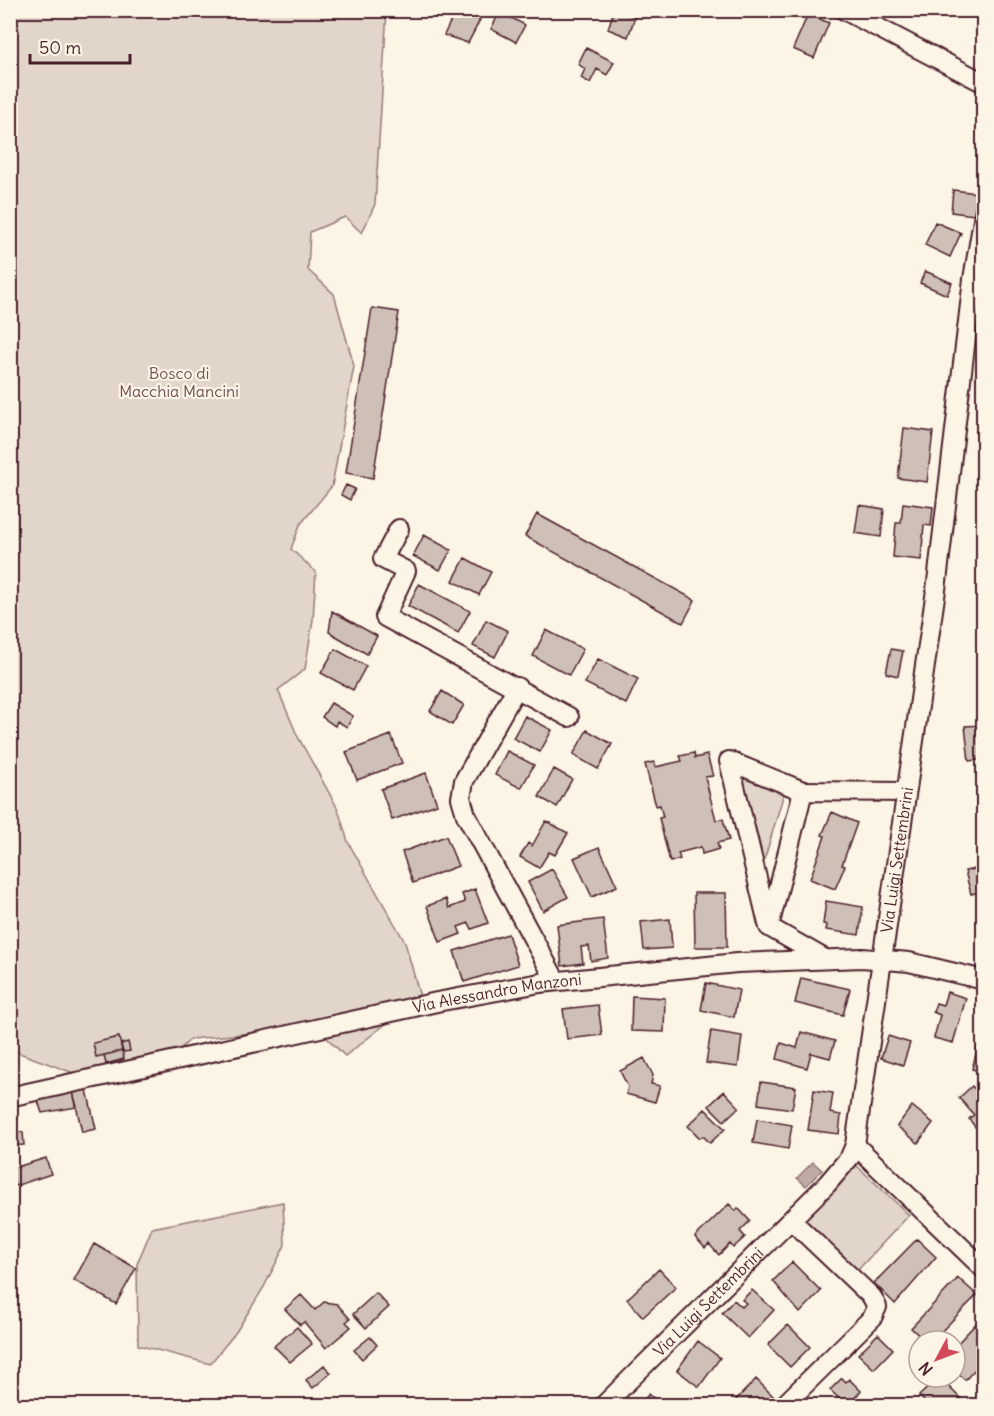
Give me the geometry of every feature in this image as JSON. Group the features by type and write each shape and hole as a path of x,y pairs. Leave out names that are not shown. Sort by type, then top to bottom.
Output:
{"street":[{"path":"844,10 984,83"},
{"name":"Via Luigi Settembrini","path":"603,1406 838,1172 855,1144 936,590 973,279 984,214"},
{"path":"399,529 383,559 406,571 385,617 569,717"},
{"path":"517,687 464,781 461,798 466,815 556,981"},
{"path":"826,959 769,927 729,761 802,791 905,792"},
{"path":"769,927 802,791"},
{"name":"Via Alessandro Manzoni","path":"18,1095 437,1002 556,981 737,963 826,959 883,959 922,964 984,980"},
{"path":"855,1144 984,1269"},
{"path":"783,1406 872,1318 878,1307 872,1297 791,1220"}],"green space":[{"name":"Bosco di Macchia Mancini","path":"10,11 387,11 375,204 362,233 345,217 310,232 308,270 334,294 354,366 332,486 300,525 291,549 316,572 313,620 305,669 278,690 297,735 338,809 348,842 405,942 420,997 345,1056 316,1027 191,1039 163,1065 106,1085 11,1050"},
{"path":"743,778 784,793 764,861"},
{"path":"855,1164 909,1215 855,1273 800,1222"},
{"path":"283,1202 285,1245 264,1287 236,1332 210,1364 138,1345 137,1264 152,1228"}],"shaded area":[{"path":"813,1162 822,1170 806,1186 797,1178"}],"building":[{"path":"456,10 470,10 468,14 480,20 468,43 444,35"},
{"path":"614,10 635,17 628,37 608,29"},
{"path":"500,12 525,25 516,42 491,29"},
{"path":"808,14 829,23 814,58 793,49"},
{"path":"586,48 614,62 607,75 597,69 590,83 581,78 585,69 578,64"},
{"path":"953,190 977,193 974,215 951,212"},
{"path":"935,222 961,233 950,257 925,245"},
{"path":"925,271 952,283 947,295 920,283"},
{"path":"372,308 399,312 373,478 346,473"},
{"path":"904,428 933,432 927,482 898,478"},
{"path":"346,485 355,489 350,500 341,495"},
{"path":"903,503 933,507 931,526 924,525 921,560 893,557 896,523 901,523"},
{"path":"859,505 884,509 881,537 855,533"},
{"path":"537,514 695,600 683,623 525,536"},
{"path":"424,535 451,550 440,570 413,556"},
{"path":"465,558 491,572 479,595 453,581"},
{"path":"419,584 470,611 458,633 408,606"},
{"path":"332,611 377,636 367,654 329,632"},
{"path":"486,620 508,631 495,657 473,646"},
{"path":"546,630 583,649 569,675 533,656"},
{"path":"335,649 366,666 353,690 321,673"},
{"path":"891,649 903,651 898,676 886,673"},
{"path":"598,659 638,679 626,704 585,683"},
{"path":"442,691 464,705 452,725 430,711"},
{"path":"331,703 353,716 347,727 337,721 335,726 322,717"},
{"path":"525,716 552,730 540,752 513,738"},
{"path":"984,725 984,759 969,761 965,726"},
{"path":"587,730 612,744 598,769 573,755"},
{"path":"391,735 402,763 357,780 346,752"},
{"path":"507,751 534,765 521,788 495,775"},
{"path":"694,753 695,758 707,755 713,776 705,777 716,820 723,819 729,840 717,843 719,849 702,854 701,847 678,853 680,859 670,862 659,818 663,817 660,805 656,806 645,764 654,762 655,767 682,761 680,756"},
{"path":"554,769 572,779 557,807 539,797"},
{"path":"426,773 437,804 392,820 381,789"},
{"path":"832,812 857,823 842,865 845,866 835,889 810,879 825,836 822,835"},
{"path":"546,821 568,833 555,855 549,852 539,868 520,857 528,843 532,846"},
{"path":"446,836 458,866 413,883 402,852"},
{"path":"599,847 617,886 592,897 574,858"},
{"path":"984,867 984,895 983,891 971,894 965,871"},
{"path":"552,869 568,897 543,911 528,882"},
{"path":"475,889 488,923 472,929 469,923 458,927 461,934 440,942 427,906 446,899 449,908 465,902 462,894"},
{"path":"694,893 726,893 727,947 695,947"},
{"path":"826,901 863,907 859,935 826,930 827,925 823,924"},
{"path":"603,919 608,958 591,961 589,946 581,947 583,963 562,966 557,925"},
{"path":"670,919 672,948 644,950 641,922"},
{"path":"508,934 518,965 464,982 454,951"},
{"path":"801,978 850,989 843,1015 795,1003"},
{"path":"706,983 739,990 734,1017 701,1010"},
{"path":"947,992 966,998 953,1043 934,1038 940,1015 933,1012 936,1003 943,1005"},
{"path":"632,996 665,998 664,1032 631,1031"},
{"path":"598,1005 602,1035 567,1039 563,1009"},
{"path":"711,1031 742,1036 738,1067 706,1063"},
{"path":"801,1032 835,1041 830,1058 811,1053 807,1068 777,1059 781,1043 797,1048"},
{"path":"888,1036 910,1043 903,1065 881,1058"},
{"path":"119,1037 122,1051 96,1057 93,1043"},
{"path":"128,1042 130,1051 123,1052 121,1044"},
{"path":"978,1046 984,1047 984,1073 972,1069"},
{"path":"122,1051 124,1059 106,1064 104,1055"},
{"path":"644,1058 653,1075 651,1084 660,1086 655,1102 626,1094 628,1087 620,1071"},
{"path":"761,1082 796,1087 792,1109 758,1104"},
{"path":"972,1086 984,1099 984,1107 977,1113 984,1120 975,1127 969,1119 974,1115 959,1098"},
{"path":"87,1090 96,1129 82,1132 73,1092"},
{"path":"814,1090 833,1093 830,1113 841,1115 839,1134 808,1130"},
{"path":"724,1091 739,1107 724,1121 709,1106"},
{"path":"73,1092 77,1107 42,1113 37,1098"},
{"path":"912,1106 933,1123 918,1143 897,1126"},
{"path":"705,1109 725,1129 710,1143 703,1136 700,1138 688,1126"},
{"path":"757,1119 792,1125 788,1149 753,1143"},
{"path":"23,1132 24,1145 10,1146 10,1133"},
{"path":"46,1158 51,1174 15,1186 10,1169"},
{"path":"729,1204 736,1211 738,1208 750,1221 740,1231 745,1237 733,1248 730,1244 719,1255 709,1244 705,1248 695,1237"},
{"path":"917,1239 936,1257 895,1304 874,1283"},
{"path":"94,1244 136,1268 116,1304 74,1280"},
{"path":"792,1262 821,1291 800,1313 773,1281"},
{"path":"659,1269 676,1287 643,1317 627,1299"},
{"path":"958,1278 977,1295 944,1329 911,1328"},
{"path":"752,1290 774,1310 748,1338 722,1313 734,1300 742,1307 746,1303 742,1300"},
{"path":"376,1293 389,1307 366,1328 353,1314"},
{"path":"301,1295 315,1310 324,1302 337,1304 350,1319 346,1322 351,1327 326,1348 304,1322 300,1325 285,1309"},
{"path":"984,1315 984,1360 967,1378 967,1333"},
{"path":"788,1325 810,1347 790,1367 768,1345"},
{"path":"297,1327 312,1344 290,1362 274,1346"},
{"path":"878,1334 893,1349 874,1369 858,1354"},
{"path":"370,1337 377,1345 362,1359 354,1350"},
{"path":"698,1341 720,1358 699,1387 677,1370"},
{"path":"324,1365 331,1373 313,1388 306,1380"},
{"path":"842,1378 846,1382 849,1379 861,1391 847,1406 830,1390"},
{"path":"756,1379 775,1398 767,1406 730,1406"},
{"path":"926,1389 951,1389 968,1406 929,1406 919,1396"},
{"path":"649,1394 662,1406 638,1406"}]}
